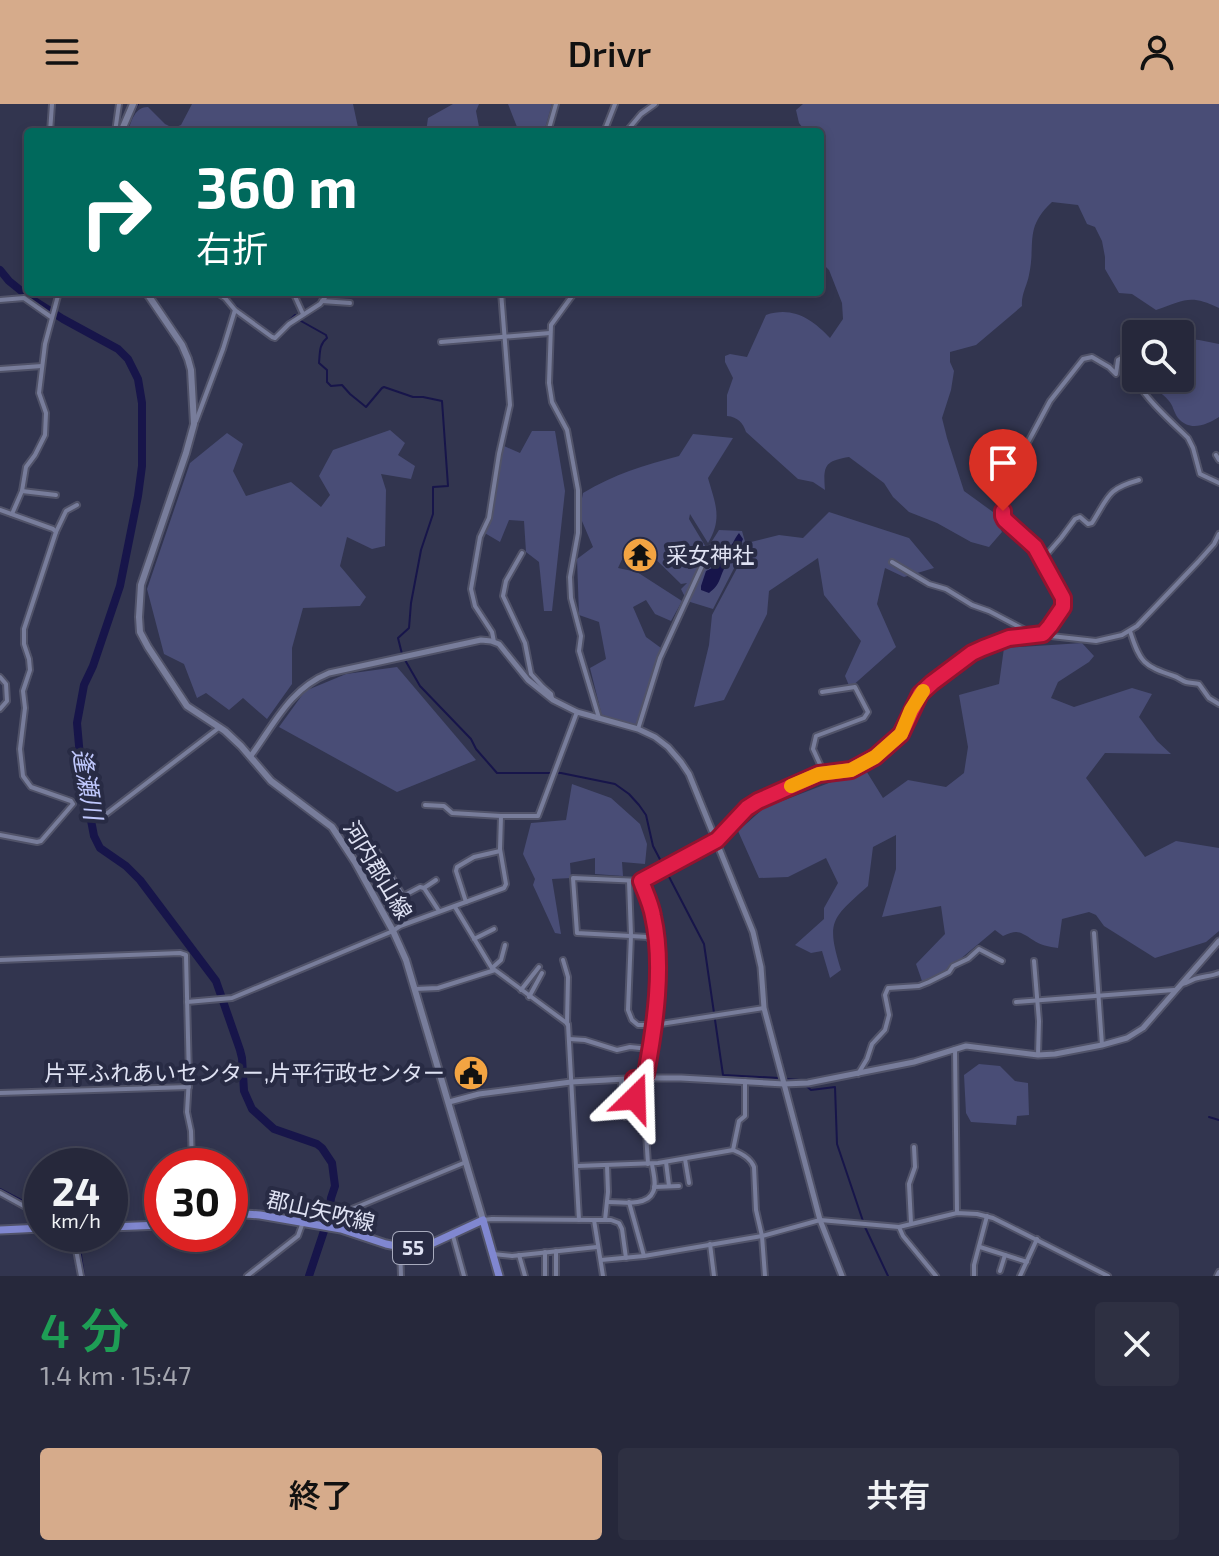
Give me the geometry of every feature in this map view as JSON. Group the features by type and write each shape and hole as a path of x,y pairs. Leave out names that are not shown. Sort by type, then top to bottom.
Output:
{"main road":[{"path":"120,128 133,104"},
{"name":"河内郡山線","path":"149,296 188,359 194,424 141,585 140,632 191,710 235,739 271,781 332,827 355,862 406,960 483,1220"},
{"name":"郡山矢吹線","path":"248,1214 342,1230 400,1248 423,1246 483,1220"},
{"path":"483,1220 499,1276"},
{"path":"0,1230 24,1229"}],"street":[{"path":"50,128 52,104"},
{"path":"118,128 119,104"},
{"path":"550,128 556,104"},
{"path":"606,128 615,104"},
{"path":"629,128 655,104"},
{"path":"12,514 22,491 26,467 45,435 46,413 39,393 51,317 58,296"},
{"path":"222,296 235,310 275,338 326,296"},
{"path":"295,296 303,314"},
{"path":"494,642 491,630 475,606 471,589 480,537 489,518 510,405 501,296"},
{"path":"572,296 552,321 551,397 567,430 579,497 578,533 570,577 571,598 581,636 579,651 599,718"},
{"path":"0,300 24,298 51,317"},
{"path":"322,301 350,303"},
{"path":"194,424 235,310"},
{"path":"441,342 550,333"},
{"path":"1043,634 1063,607 1064,600 1035,547 1005,520 1003,511 1026,446 1050,401 1085,357 1092,357 1116,374 1118,360 1130,356 1130,370 1146,395 1188,438 1200,474 1219,483"},
{"path":"0,369 42,366"},
{"path":"1042,560 1075,519 1080,517 1088,524 1092,523 1111,491 1139,480"},
{"path":"22,491 56,495"},
{"path":"0,835 41,841 73,806 71,801 31,787 25,780 20,749 25,708 23,691 30,670 24,650 24,629 56,532 66,511 77,505"},
{"path":"0,510 56,532"},
{"path":"656,948 649,938 577,933 573,878 641,881 717,840 750,806 824,773 851,770 882,752 901,734 920,694 932,683 972,653 999,641 1043,634 1096,641 1130,631 1217,543 1219,534"},
{"path":"522,553 506,581 503,596 525,643 531,674 551,694 552,699"},
{"path":"892,562 929,584 946,589 1033,634"},
{"path":"638,729 660,658 702,566"},
{"path":"1130,631 1140,655 1149,666 1186,682 1199,684 1209,698 1219,704"},
{"path":"250,757 279,714 313,679 471,641 499,644 528,680 552,699 577,712 638,729 662,742 681,762 697,791 753,932 761,967 764,1008 820,1220 842,1276"},
{"path":"0,677 6,684 7,701 0,709"},
{"path":"822,692 855,687 868,712 864,718 816,736 812,748 824,773"},
{"path":"425,805 445,806 452,813 538,816 577,712"},
{"path":"101,818 220,727"},
{"path":"187,1002 232,998 400,926 505,887 500,851 501,816"},
{"path":"376,850 403,896 436,880"},
{"path":"466,902 457,867 474,857 500,851"},
{"path":"629,881 631,935 628,1012 638,1025 764,1008"},
{"path":"641,881 653,915 656,948 654,1025 644,1078"},
{"path":"424,888 439,911"},
{"path":"454,906 493,969 567,1024"},
{"path":"474,939 494,929"},
{"path":"1094,933 1102,1045"},
{"path":"449,1102 479,1094 571,1082 644,1078 784,1084 818,1082 975,1046 1038,1055 1102,1045 1134,1035 1143,1028 1219,941"},
{"path":"415,989 438,988 493,969 501,960 505,945"},
{"path":"858,1074 872,1044 885,1030 889,1015 885,995 888,988 919,986 929,982 949,972 979,949 1002,961"},
{"path":"0,960 182,953 186,957 187,1112 191,1148"},
{"path":"563,960 568,979 567,1024 579,1220"},
{"path":"1034,961 1038,1055"},
{"path":"521,990 539,967"},
{"path":"529,997 542,973"},
{"path":"1182,984 1219,973"},
{"path":"1016,1002 1177,991"},
{"path":"569,1039 585,1040 617,1050 630,1047 650,1049"},
{"path":"955,1049 957,1213"},
{"path":"621,1080 623,1115 627,1117 636,1116 639,1109 634,1079"},
{"path":"733,1150 739,1121 744,1118 745,1081"},
{"path":"0,1093 189,1087"},
{"path":"607,1202 647,1199 653,1193 646,1133"},
{"path":"911,1223 909,1184 915,1167 914,1147"},
{"path":"577,1166 666,1162 733,1150 751,1161 754,1167 756,1212 762,1236 765,1276"},
{"path":"685,1159 689,1183"},
{"path":"342,1230 346,1213 352,1209 466,1162"},
{"path":"666,1162 669,1186"},
{"path":"605,1220 607,1165"},
{"path":"654,1187 679,1186"},
{"path":"0,1193 24,1206"},
{"path":"629,1202 644,1256"},
{"path":"601,1260 762,1236 820,1220 899,1227 957,1213 987,1216 1108,1276"},
{"path":"974,1276 987,1216"},
{"path":"483,1220 617,1222 621,1226 626,1258"},
{"path":"594,1220 603,1276"},
{"path":"247,1276 298,1236 303,1222"},
{"path":"899,1227 936,1276"},
{"path":"452,1235 464,1276"},
{"path":"1020,1276 1037,1239"},
{"path":"710,1244 714,1276"},
{"path":"979,1246 1027,1262"},
{"path":"493,1254 519,1255 598,1247"},
{"path":"400,1248 401,1276"},
{"path":"556,1251 556,1276"},
{"path":"76,1252 81,1276"},
{"path":"545,1252 545,1276"},
{"path":"519,1255 525,1276"},
{"path":"1000,1271 1005,1255"}],"shaded area":[{"path":"192,104 353,104 358,128 173,128 181,125"},
{"path":"453,104 479,104 476,111 479,128 427,128 428,118"},
{"path":"508,104 552,104 545,128 517,128"},
{"path":"803,104 1219,104 1219,308 1188,300 1156,310 1132,294 1119,293 1105,269 1102,241 1095,227 1087,224 1078,205 1052,202 1034,228 1031,264 1022,306 976,345 950,352 954,371 942,418 964,491 993,512 1002,532 989,547 971,542 909,512 884,483 849,457 835,460 827,466 825,490 813,482 798,479 746,432 740,421 727,416 727,395 733,378 725,356 747,357 766,315 793,313 816,325 830,338 843,319 842,303 824,265 824,128 803,128 796,110"},
{"path":"148,107 173,128 129,128 134,115"},
{"path":"1194,339 1219,344 1219,417 1203,425 1188,425 1177,416 1169,401 1159,392 1194,392"},
{"path":"390,430 405,443 398,455 415,466 411,479 381,474 386,490 385,546 372,549 347,537 340,566 366,597 360,606 303,608 292,648 292,684 267,719 243,698 229,710 206,693 197,698 184,664 164,654 147,589 190,463 227,433 243,444 233,471 246,496 291,482 321,507 330,495 319,476 333,450"},
{"path":"532,431 555,431 565,491 552,611 544,611 539,562 526,552 524,521 509,520 500,542 483,532 504,446 520,453"},
{"path":"693,434 733,438 708,478 716,518 708,543 690,514 689,519 707,549 719,530 742,531 746,545 713,609 687,601 681,589 687,583 681,584 638,542 624,555 618,568 637,572 682,601 671,621 655,614 646,600 633,607 646,637 661,648 637,726 603,720 590,668 606,659 599,622 579,615 577,559 593,547 579,514 583,493 630,471 679,456"},
{"path":"829,512 909,538 934,568 904,577 885,568 877,604 896,647 850,688 845,676 861,641 824,595 818,558 769,591 767,614 724,700 694,707 709,645 712,615 751,542 779,535 803,538"},
{"path":"739,533 743,539 718,584 709,593 701,590 706,571 714,564 710,555 719,546 721,550 727,550"},
{"path":"1082,643 1094,656 1058,682 1051,698 1074,707 1132,688 1152,694 1139,717 1171,754 1105,753 1086,778 1145,857 1176,841 1219,848 1219,931 1206,942 1155,958 1104,926 1096,915 1089,912 1062,919 1058,948 1019,932 1003,936 995,930 946,971 922,981 916,964 945,934 941,906 882,917 896,869 896,835 873,847 868,886 846,906 835,922 834,941 841,970 830,978 822,951 811,953 795,945 824,919 824,908 838,883 826,858 788,877 759,878 738,831 764,808 865,769 883,798 908,780 946,787 964,773 968,747 959,695 999,684 1004,648"},
{"path":"397,667 476,760 397,792 279,727 305,691 346,674"},
{"path":"572,784 611,798 640,824 647,844 645,864 622,862 623,876 595,874 595,858 570,863 571,878 552,879 561,934 555,933 523,854 531,823 566,820"},
{"path":"979,1064 1000,1066 1015,1081 1028,1083 1029,1115 1017,1116 1016,1125 971,1122 966,1113 964,1075"}],"waterway":[{"path":"131,117 138,104"},
{"name":"逢瀬川","path":"0,270 24,293"},
{"name":"逢瀬川","path":"28,296 118,349 128,359 138,379 142,403 142,466 120,586 84,685 77,723 81,768 94,836 100,848 140,880 216,981 240,1050 244,1091 252,1109 274,1129 317,1144 332,1163 335,1186 329,1216 309,1276"},
{"path":"227,298 274,335 295,315 326,335 320,349 319,363 327,370 327,382 331,386 342,385 366,407 384,387 413,397 442,401 448,486 433,487 433,514 421,550 409,628 398,638 402,654"},
{"path":"405,660 420,686 471,739 497,773 561,773 615,784 639,805 646,815 653,846 704,944 723,1075 779,1078"},
{"path":"786,1079 799,1080"},
{"path":"804,1084 811,1090 835,1087 837,1144 865,1227 888,1276"},
{"path":"1209,1117 1219,1120"},
{"path":"0,1189 24,1202"},
{"path":"81,1252 84,1276"}],"slow traffic":[{"path":"791,786 819,774 851,770 875,757 904,730 911,710 923,691"}],"place":[{"name":"采女神社","path":"640,555"},
{"name":"片平ふれあいセンター,片平行政センター","path":"471,1073"}],"route":[{"path":"635,1098 634,1079 644,1078 646,1074 656,1002 655,925 641,881 717,840 747,808 758,801 819,774 851,770 875,757 904,730 920,694 972,653 1009,638 1043,634 1063,607 1063,598 1035,547 1005,520 1003,511"}]}
